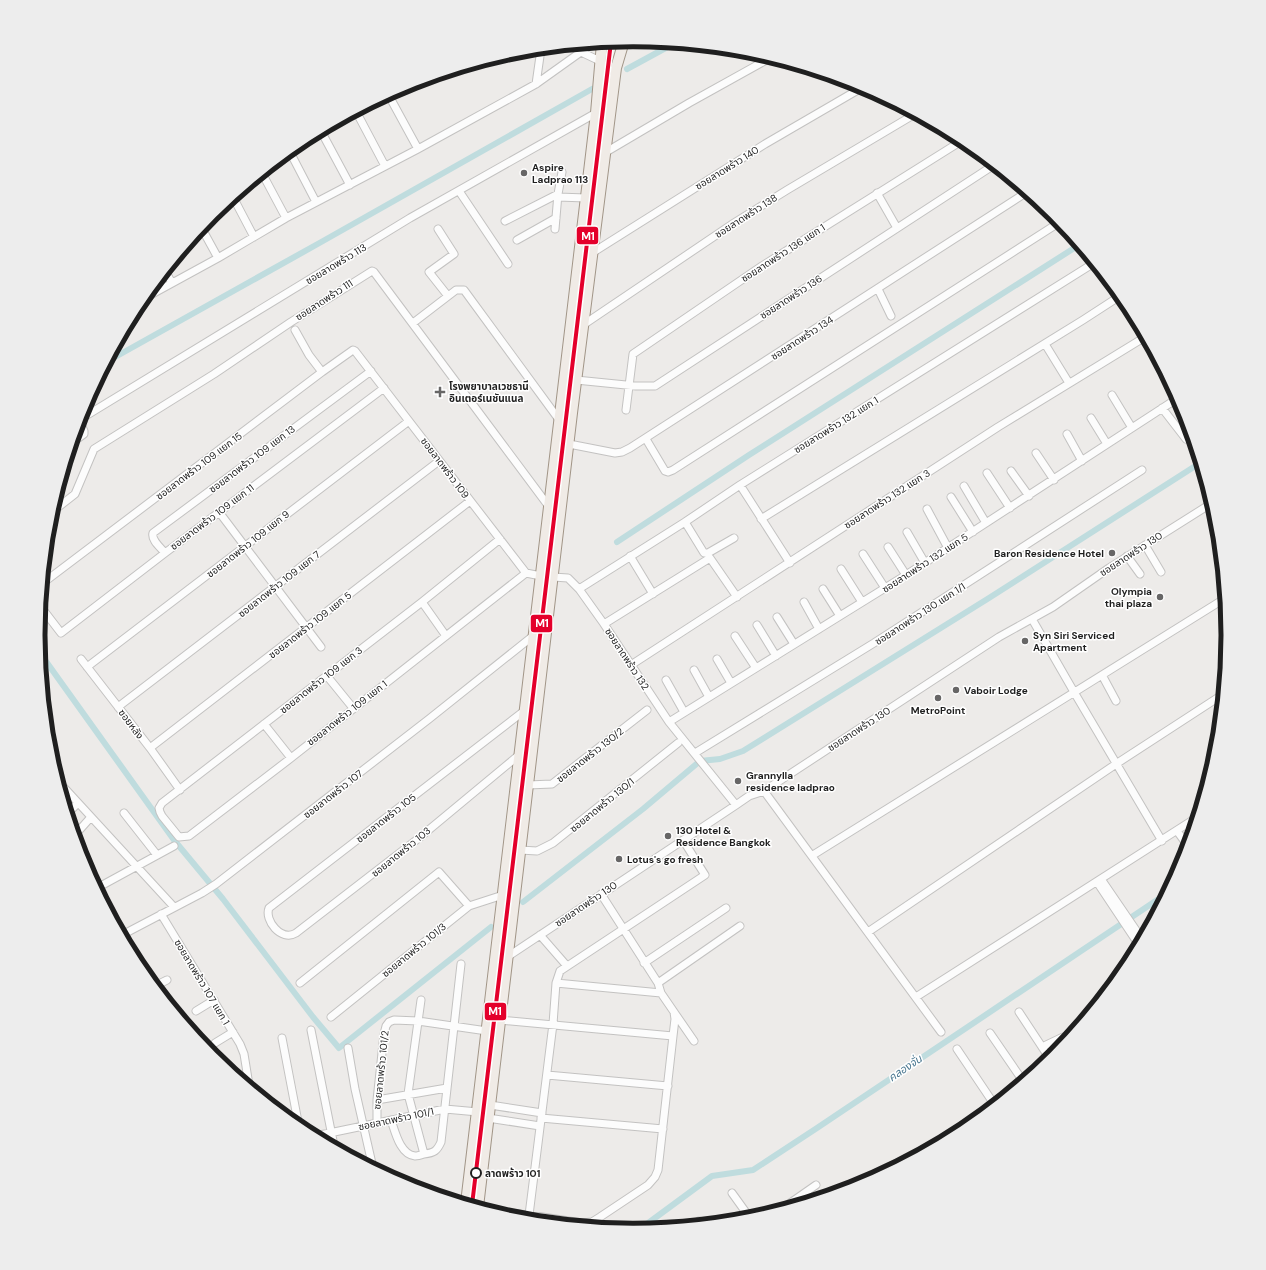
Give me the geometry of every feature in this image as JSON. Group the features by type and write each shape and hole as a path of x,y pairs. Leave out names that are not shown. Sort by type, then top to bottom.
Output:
{"main road":[{"path":"479,1202 568,444 606,152 618,47"},
{"path":"616,68 622,47"},
{"path":"598,102 601,48"},
{"path":"467,1199 596,114 606,48"},
{"path":"519,755 531,756"},
{"path":"518,770 529,771"}],"street":[{"path":"156,292 218,258 286,218 418,149 536,84 585,49"},
{"path":"581,52 600,61"},
{"path":"536,84 540,54"},
{"path":"606,152 763,62"},
{"name":"ซอยลาดพร้าว 140","path":"592,253 765,144 856,91"},
{"path":"391,100 418,149"},
{"name":"ซอยลาดพร้าว 113","path":"88,414 404,222 596,114"},
{"path":"358,116 385,166"},
{"name":"ซอยลาดพร้าว 138","path":"583,326 740,219 910,117"},
{"path":"323,135 350,185"},
{"name":"ซอยลาดพร้าว 136 แยก 1","path":"626,410 633,354 762,266 876,193 957,144"},
{"path":"292,156 316,202"},
{"name":"ซอยลาดพร้าว 136","path":"576,380 655,386 990,168"},
{"path":"556,229 558,195 562,172"},
{"path":"264,177 286,218"},
{"path":"459,191 508,264"},
{"path":"876,193 897,228"},
{"path":"505,221 558,195 586,198"},
{"name":"ซอยลาดพร้าว 134","path":"568,444 616,453 622,452 646,439 1023,195"},
{"path":"236,202 254,237"},
{"path":"517,240 556,218"},
{"path":"646,439 665,471 668,472 673,470 1055,225"},
{"path":"438,229 454,254 429,272 448,296"},
{"path":"204,233 218,258"},
{"name":"ซอยลาดพร้าว 132 แยก 1","path":"578,589 685,522 740,485 1090,266"},
{"name":"ซอยลาดพร้าว 111","path":"59,506 75,494 94,449 214,374 369,272 374,272 550,508"},
{"path":"168,275 172,283"},
{"path":"878,289 892,316"},
{"path":"413,323 456,290 464,290 560,422"},
{"path":"761,519 1115,299"},
{"path":"294,330 309,355 322,372"},
{"name":"ซอยลาดพร้าว 132 แยก 3","path":"632,665 998,427 1141,339"},
{"path":"1045,344 1070,383"},
{"name":"ซอยลาดพร้าว 109 แยก 15","path":"48,579 322,372 351,351 355,351"},
{"name":"ซอยลาดพร้าว 109","path":"355,351 526,573"},
{"name":"ซอยลาดพร้าว 109 แยก 13","path":"165,553 153,539 153,533 371,371"},
{"name":"ซอยลาดพร้าว 109 แยก 11","path":"46,613 61,633 384,388"},
{"path":"1112,395 1132,428"},
{"name":"ซอยลาดพร้าว 132 แยก 5","path":"669,722 925,563 1172,402"},
{"path":"1162,408 1186,439"},
{"path":"1091,418 1107,444"},
{"name":"ซอยลาดพร้าว 109 แยก 9","path":"88,667 409,421"},
{"path":"79,437 84,434 83,428"},
{"path":"1067,434 1082,461"},
{"path":"1036,453 1054,480"},
{"name":"ซอยลาดพร้าว 109 แยก 7","path":"118,707 439,461"},
{"name":"ซอยลาดพร้าว 130 แยก 1/1","path":"697,755 1142,470"},
{"path":"1011,471 1029,496"},
{"path":"987,473 1010,508"},
{"path":"740,485 790,563"},
{"path":"964,486 986,523"},
{"path":"951,497 973,532"},
{"name":"ซอยลาดพร้าว 109 แยก 5","path":"150,748 470,502"},
{"name":"ซอยลาดพร้าว 130","path":"507,957 749,796 764,791 999,637 1053,607 1127,556 1207,506"},
{"path":"927,509 948,548"},
{"path":"219,512 322,647"},
{"path":"685,522 704,553 708,553 734,538"},
{"path":"907,532 925,563"},
{"name":"ซอยลาดพร้าว 109 แยก 3","path":"168,825 159,808 500,539"},
{"path":"1145,545 1161,572"},
{"path":"888,547 906,575"},
{"path":"863,554 885,588"},
{"path":"630,556 654,594"},
{"path":"1127,556 1140,574"},
{"path":"604,624 710,558 737,597"},
{"path":"841,569 862,602"},
{"path":"526,573 541,576"},
{"name":"ซอยลาดพร้าว 109 แยก 1","path":"168,825 179,837 189,836 291,758 526,573"},
{"name":"ซอยลาดพร้าว 132","path":"553,577 568,578 578,589 604,624 669,722 736,805"},
{"path":"822,588 840,616"},
{"path":"813,855 1220,600"},
{"path":"422,602 446,636"},
{"path":"804,602 819,629"},
{"path":"777,617 794,644"},
{"path":"1032,619 1162,841"},
{"path":"757,625 776,656"},
{"name":"ซอยลาดพร้าว 107","path":"126,933 202,893 216,884 533,636"},
{"path":"736,636 756,668"},
{"path":"717,658 731,683"},
{"name":"ซอยหลัง","path":"81,659 150,748 180,790"},
{"path":"694,670 709,697"},
{"path":"1102,675 1116,701"},
{"path":"327,676 353,708"},
{"path":"666,680 684,712"},
{"path":"868,932 1116,764 1217,698"},
{"name":"ซอยลาดพร้าว 130/2","path":"528,785 552,784 647,710"},
{"name":"ซอยลาดพร้าว 105","path":"277,931 268,916 267,912 269,908 524,711"},
{"path":"264,724 291,758"},
{"name":"ซอยลาดพร้าว 130/1","path":"520,850 537,851 553,843 678,743"},
{"name":"ซอยลาดพร้าว 103","path":"277,931 285,936 291,936 296,933 414,842 519,755"},
{"path":"66,789 174,907"},
{"path":"764,791 813,855 941,1032"},
{"path":"72,809 78,803"},
{"path":"124,813 157,855"},
{"path":"79,831 91,817"},
{"path":"916,997 1191,822"},
{"path":"1177,831 1184,840"},
{"path":"529,1214 553,1024 556,983 560,971 705,875 683,840"},
{"path":"102,885 174,846"},
{"path":"300,983 439,872 470,906"},
{"path":"1099,880 1130,927 1136,939"},
{"path":"601,894 658,983 661,993 694,1041"},
{"name":"ซอยลาดพร้าว 101/3","path":"331,1017 470,906 503,895"},
{"path":"644,963 726,908"},
{"name":"ซอยลาดพร้าว 107 แยก 1","path":"161,914 243,1050 247,1079"},
{"path":"658,983 740,926"},
{"path":"1130,927 1138,935"},
{"path":"540,935 567,966"},
{"path":"391,1120 402,1148 409,1155 415,1156 436,1151 441,1142 461,964"},
{"path":"160,984 167,980"},
{"path":"556,983 661,993"},
{"path":"196,1011 214,1000"},
{"path":"421,1000 408,1094 424,1154"},
{"path":"592,1222 648,1185 655,1177 658,1170 675,1019 674,1012"},
{"path":"1019,1012 1046,1053"},
{"name":"ซอยลาดพร้าว 101/2","path":"377,1123 384,1034 386,1026 389,1022 394,1020 418,1022 487,1031"},
{"path":"500,1020 673,1036"},
{"path":"311,1030 333,1140"},
{"path":"215,1043 233,1032"},
{"path":"990,1033 1021,1077"},
{"path":"282,1038 297,1117"},
{"path":"1042,1047 1061,1038"},
{"path":"348,1048 355,1089 372,1161"},
{"path":"957,1049 992,1100"},
{"path":"547,1074 668,1086"},
{"path":"378,1100 447,1088"},
{"path":"490,1105 541,1119"},
{"name":"ซอยลาดพร้าว 101/1","path":"323,1134 445,1109 478,1112"},
{"path":"488,1118 541,1119 663,1129"},
{"path":"794,1200 816,1185"},
{"path":"732,1193 746,1212"}],"waterway":[{"path":"627,69 666,48"},
{"path":"116,357 592,89"},
{"path":"617,542 749,455 1075,247"},
{"path":"523,902 643,809 700,761 720,759 743,751 989,598 1196,466"},
{"path":"46,661 174,840 223,899 313,1017 339,1048 491,927"},
{"name":"คลองจั่น","path":"649,1223 712,1176 753,1170 1158,900"}],"transit line":[{"name":"M1","path":"473,1200 610,48"}],"place":[{"name":"Aspire Ladprao 113","path":"524,173"},
{"name":"โรงพยาบาลเวชธานี อินเตอร์เนชันแนล","path":"440,392"},
{"name":"Baron Residence Hotel","path":"1112,553"},
{"name":"Olympia thai plaza","path":"1160,597"},
{"name":"Syn Siri Serviced Apartment","path":"1025,641"},
{"name":"Vaboir Lodge","path":"956,690"},
{"name":"MetroPoint","path":"938,698"},
{"name":"Grannylla residence ladprao","path":"738,781"},
{"name":"130 Hotel & Residence Bangkok","path":"668,836"},
{"name":"Lotus's go fresh","path":"619,859"},
{"name":"ลาดพร้าว 101","path":"476,1173"}]}
